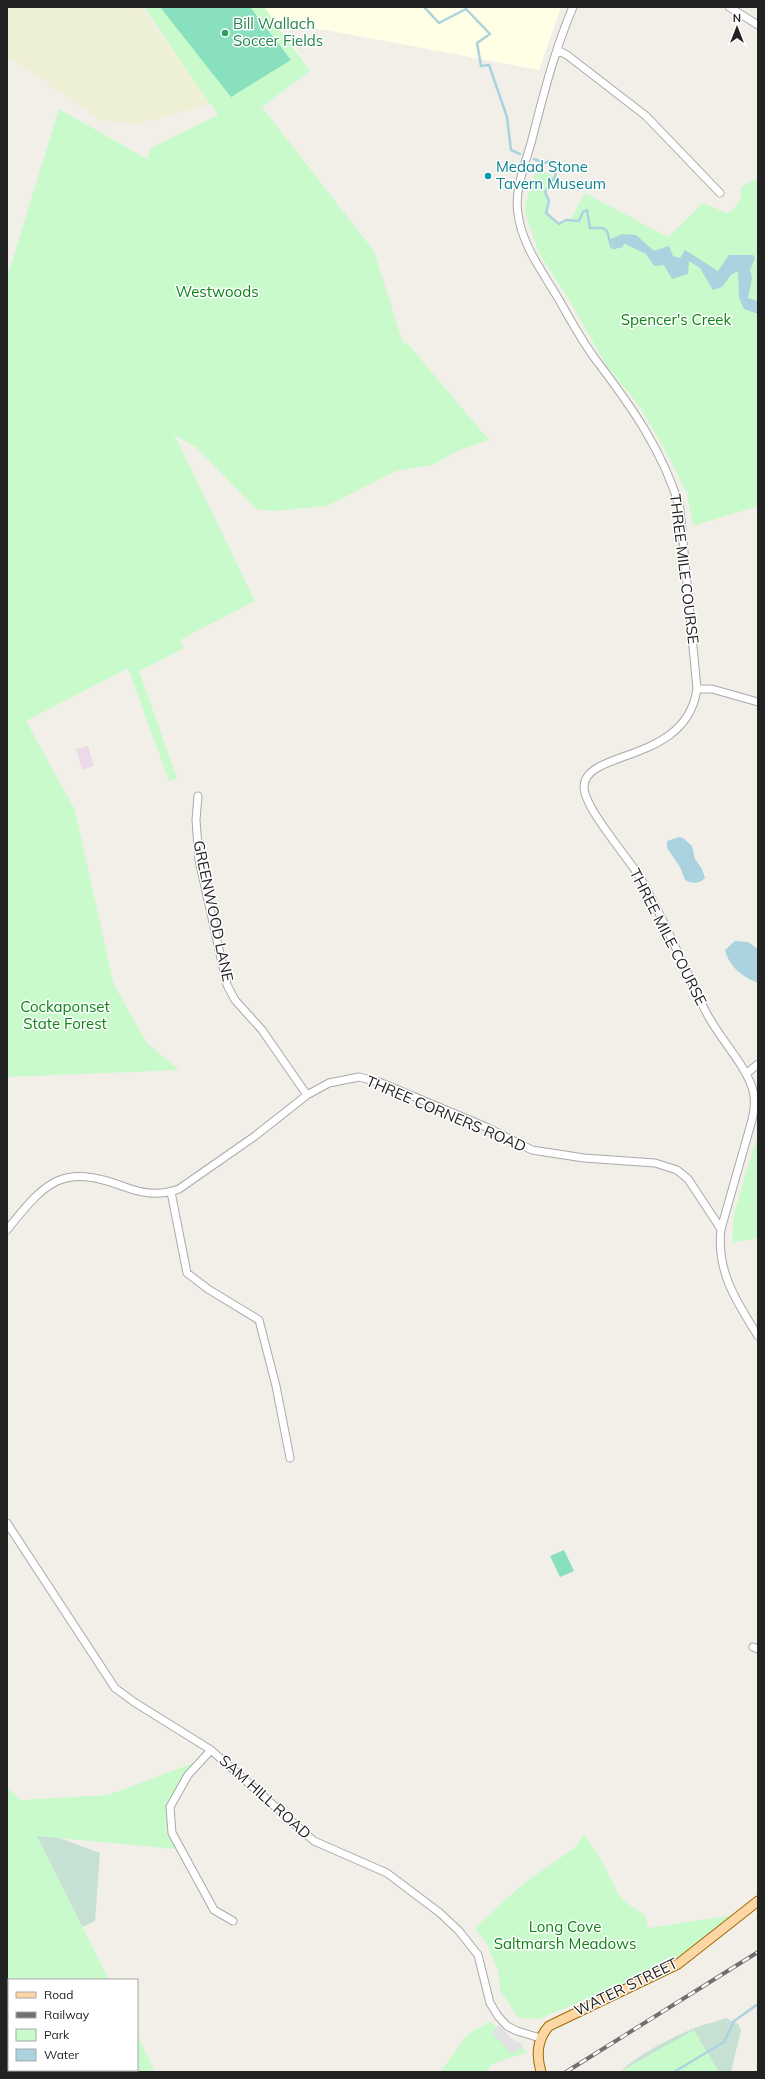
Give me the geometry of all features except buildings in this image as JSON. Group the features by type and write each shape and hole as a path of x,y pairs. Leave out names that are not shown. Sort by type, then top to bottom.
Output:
{"main road":[{"name":"WATER STREET","path":"540,2038 544,2031 556,2021 678,1964 758,1901"},
{"path":"540,2038 538,2055 541,2072"}],"street":[{"name":"THREE MILE COURSE","path":"574,7 557,50 521,181 518,212 521,229 531,254 580,337 631,406 651,439 673,484 680,516 697,689 692,710 672,734 646,750 606,763 591,770 585,778 584,790 593,811 644,885 706,1012 746,1074 754,1095 754,1110 721,1229 721,1254 725,1278 735,1301 758,1336"},
{"path":"729,7 758,25"},
{"path":"557,50 567,55 646,116 720,193"},
{"path":"697,689 712,689 758,702"},
{"name":"GREENWOOD LANE","path":"198,796 196,820 199,860 227,985 235,1000 262,1030 307,1095"},
{"path":"746,1074 758,1064"},
{"name":"THREE CORNERS ROAD","path":"7,1230 39,1193 49,1186 70,1176 101,1178 140,1193 159,1194 179,1189 256,1136 307,1095 329,1083 343,1079 369,1078 486,1127 532,1150 584,1158 655,1163 670,1166 688,1179 721,1229"},
{"path":"171,1192 187,1273 208,1289 259,1320 276,1386 290,1458"},
{"name":"SAM HILL ROAD","path":"7,1523 115,1688 134,1702 211,1750 314,1841 387,1873 450,1922 478,1955 490,2003 498,2016 507,2026 517,2031 540,2038"},
{"path":"211,1750 188,1775 170,1806 172,1833 214,1910 233,1921"}],"shaded area":[{"path":"7,7 139,7 214,103 139,124 102,121 7,55"},
{"path":"144,7 561,7 539,70 277,22 310,71"},
{"path":"88,746 94,766 82,770 76,749"},
{"path":"7,1819 100,1853 95,1921 42,1946"},
{"path":"726,2018 738,2024 741,2030 731,2072 620,2072 648,2051 671,2039 703,2025"},
{"path":"499,2025 511,2038 524,2046 512,2054 492,2033"}],"green space":[{"name":"Westwoods","path":"144,7 264,7 310,71 262,107 374,251 403,343 407,343 489,440 457,451 433,465 396,471 327,506 274,511 256,509 197,448 173,434 255,601 180,640 184,648 139,671 177,778 169,781 128,668 26,721 75,810 114,985 147,1043 179,1070 7,1077 7,278 59,109 147,159 151,148 218,115"},
{"name":"Bill Wallach Soccer Fields","path":"160,7 250,7 291,60 231,97"},
{"name":"Spencer's Creek","path":"537,168 555,177 546,192 549,216 559,223 569,222 585,193 668,237 703,203 727,213 731,211 740,199 741,187 758,178 758,506 693,526 687,493 670,459 640,407 606,365 570,301 539,253 525,212 525,206"},
{"path":"758,1134 758,1238 732,1243 734,1214"},
{"path":"564,1550 574,1571 560,1577 550,1556"},
{"path":"199,1761 181,1782 169,1807 167,1826 169,1835 176,1849 37,1836 108,1979 8,1979 8,2071 138,2071 138,2037 155,2072 7,2072 7,1787 21,1800 108,1795"},
{"name":"Long Cove Saltmarsh Meadows","path":"584,1834 600,1857 618,1894 627,1903 646,1916 648,1928 734,1915 670,1964 539,2019 518,2018 500,1990 498,1970 487,1944 475,1928 524,1883 576,1847"},
{"path":"490,2021 510,2040 528,2052 492,2064 487,2072 440,2072 467,2035"},
{"path":"694,2030 719,2072 619,2072"}],"water":[{"path":"622,234 636,235 654,251 669,246 673,256 680,258 685,250 718,271 729,255 753,255 755,258 750,270 752,278 748,298 758,301 758,314 744,309 739,298 738,271 731,275 722,287 713,290 700,268 689,261 688,274 672,279 664,265 654,266 646,254 623,243 615,249 609,240"},
{"path":"679,837 683,838 692,846 695,859 702,869 705,878 698,882 693,883 685,880 680,867 667,848 667,841"},
{"path":"735,941 748,942 758,949 758,983 737,971 727,956 725,950"}],"waterway":[{"path":"424,7 439,23 466,9 490,34 477,43 481,66 489,65 507,117 511,150 520,154"},
{"path":"534,159 545,163 550,161 557,165 555,177 545,192 549,201 546,213 559,224 566,220 579,221 583,212 587,210 590,228 603,228 607,231 611,246 613,248 622,246 623,240"},
{"path":"674,2072 724,2042 734,2021 758,2004"}],"railway":[{"path":"566,2072 758,1952"}],"place":[{"name":"Bill Wallach Soccer Fields","path":"225,33"},
{"name":"Medad Stone Tavern Museum","path":"488,176"}],"park label":[{"name":"Cockaponset State Forest","path":"65,1016"}]}
